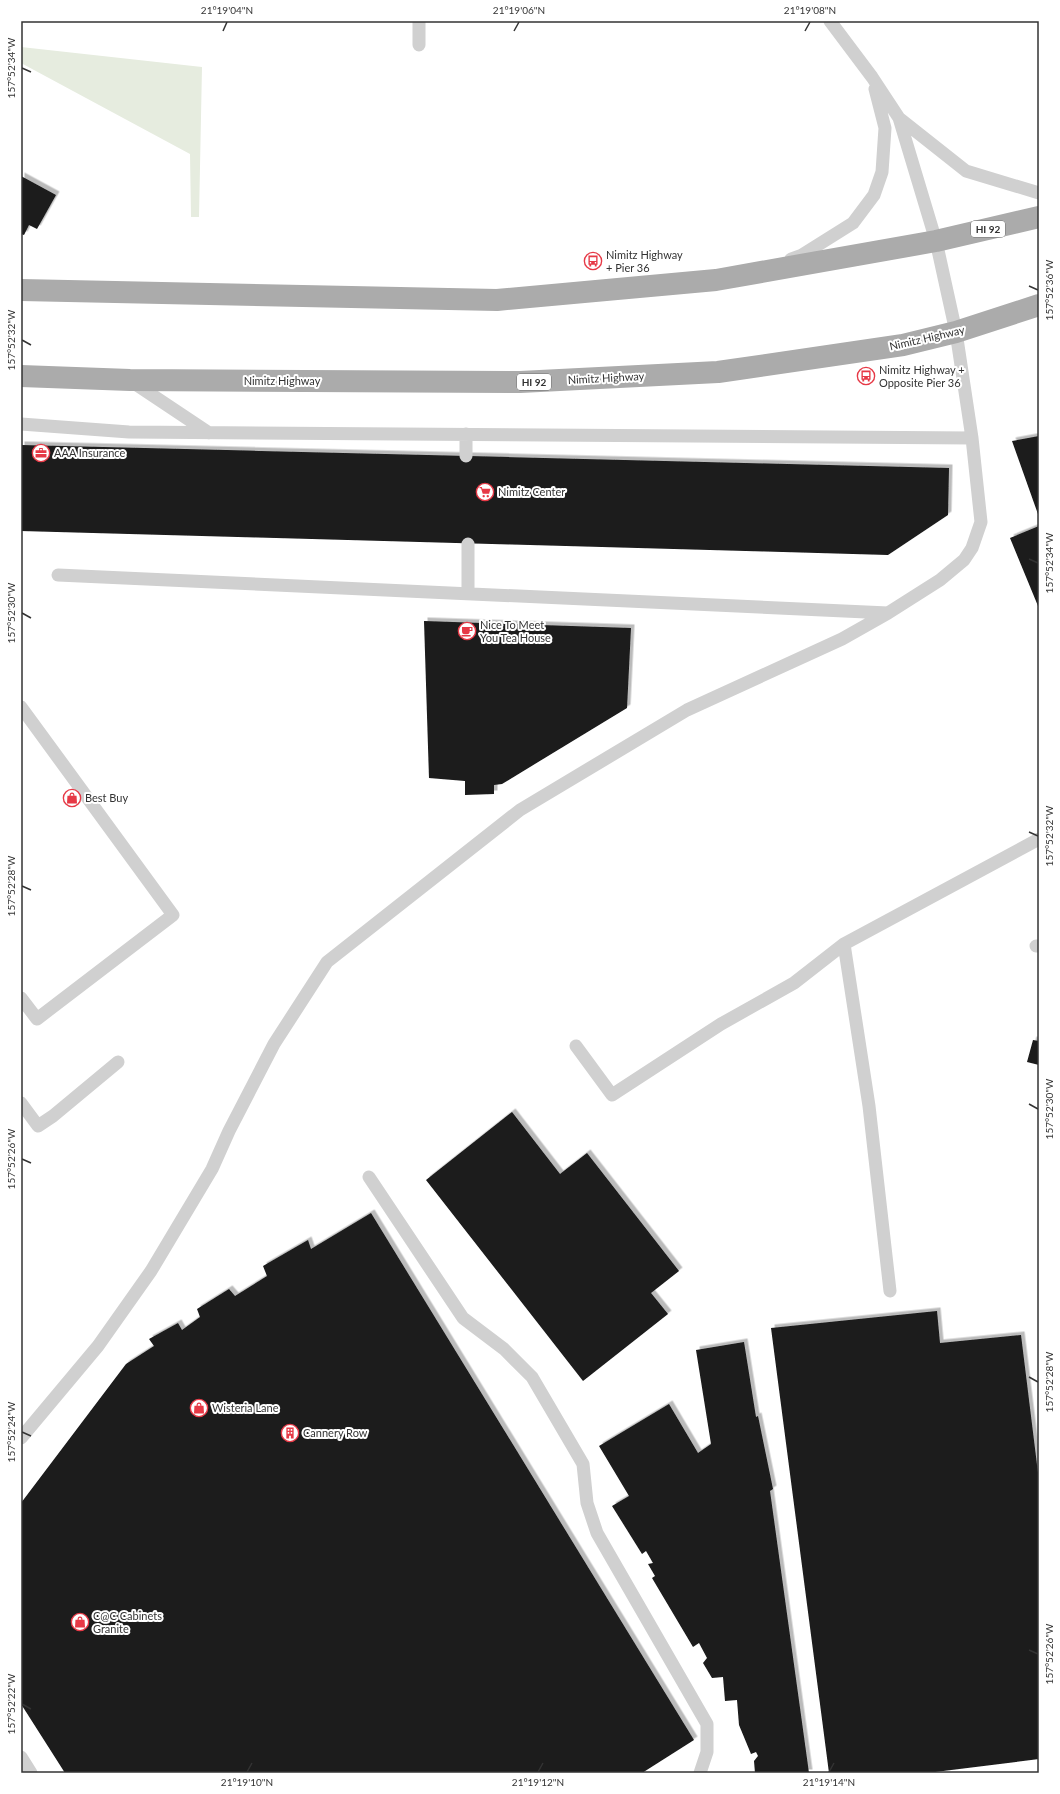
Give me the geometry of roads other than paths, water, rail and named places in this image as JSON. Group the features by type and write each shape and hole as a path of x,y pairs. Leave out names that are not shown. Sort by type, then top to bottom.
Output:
{"main road":[{"name":"HI 92","path":"21,290 497,300 716,280 936,241 1039,217"},
{"name":"Nimitz Highway","path":"21,376 130,380 520,382 718,372 903,345 956,332 1039,305"}],"lane":[{"path":"419,21 419,45"},
{"path":"21,1438 98,1346 151,1271 212,1168 229,1131 274,1044 327,962 520,810 687,710 842,639 888,613 944,576 964,560 972,548 981,522 972,438 956,332 936,241 899,118 872,77 830,21"},
{"path":"716,280 802,255 853,223 870,201 874,195 882,172 885,128 872,77"},
{"path":"899,118 966,171 1039,193"},
{"path":"130,380 209,433"},
{"path":"21,424 129,432 972,438"},
{"path":"466,434 466,456"},
{"path":"468,544 468,593"},
{"path":"58,575 888,613"},
{"path":"21,707 173,915 36,1018 21,998"},
{"path":"576,1046 612,1096 721,1024 794,983 844,944 1039,839"},
{"path":"844,944 869,1106 890,1291"},
{"path":"21,1103 38,1126 53,1116 118,1062"},
{"path":"369,1177 463,1318 504,1349 532,1377 583,1464 587,1503 597,1533 707,1724 707,1752 700,1773"},
{"path":"21,1757 31,1773"}],"place":[{"name":"Nimitz Highway + Pier 36","path":"593,261"},
{"name":"Nimitz Highway + Opposite Pier 36","path":"866,376"},
{"name":"AAA Insurance","path":"41,453"},
{"name":"Nimitz Center","path":"485,492"},
{"name":"Nice To Meet You Tea House","path":"467,631"},
{"name":"Best Buy","path":"72,798"},
{"name":"Wisteria Lane","path":"199,1408"},
{"name":"Cannery Row","path":"290,1433"},
{"name":"C@C Cabinets Granite","path":"80,1622"}]}
